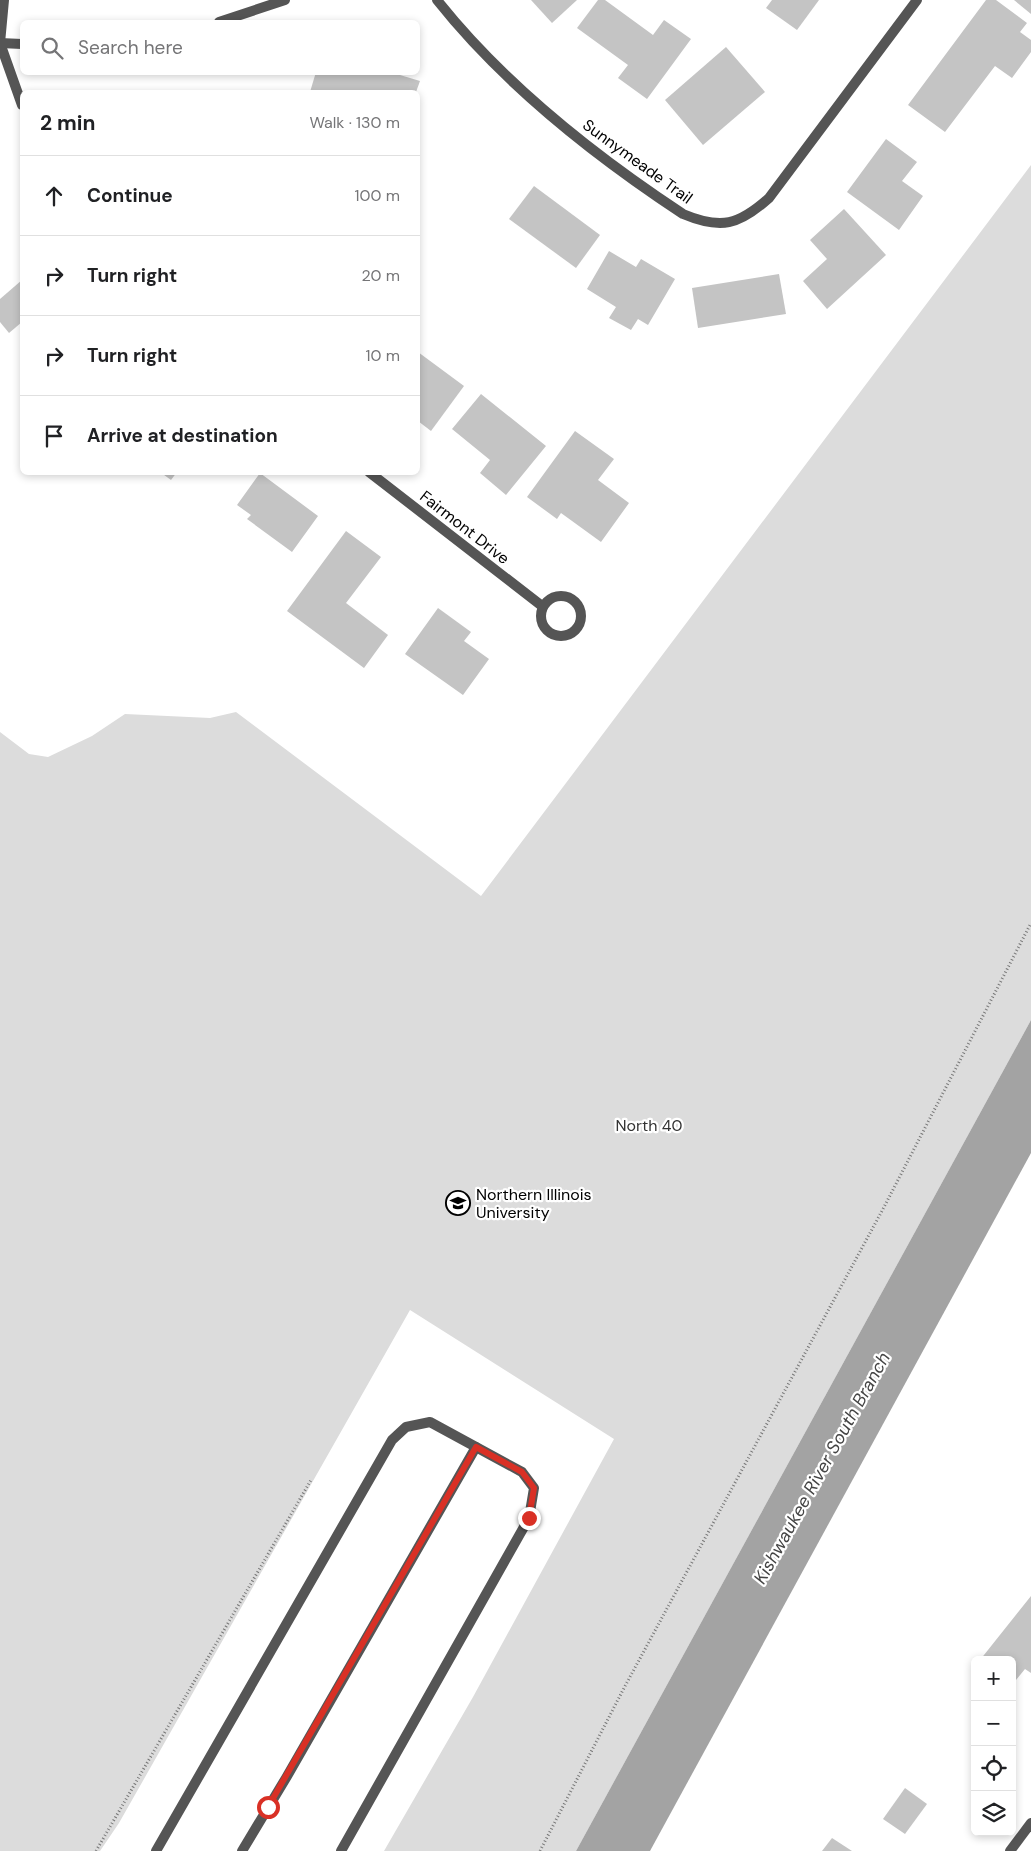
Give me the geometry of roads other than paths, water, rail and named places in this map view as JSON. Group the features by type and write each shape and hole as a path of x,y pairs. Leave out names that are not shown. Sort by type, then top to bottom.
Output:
{"street":[{"path":"4,0 0,43 20,98"},
{"path":"225,20 285,0"},
{"name":"Sunnymeade Trail","path":"437,0 462,31 492,63 554,118 683,214 701,222 721,224 736,222 751,214 769,198 918,0"},
{"path":"0,43 20,44"},
{"name":"Fairmont Drive","path":"373,475 542,606"},
{"path":"562,596 573,600 581,610 581,622 576,633 567,636 555,636 545,627 541,614 542,606 551,598 562,596"},
{"path":"156,1851 392,1440 406,1427 430,1422 522,1472 534,1488 529,1518 341,1851"},
{"path":"242,1851 476,1447"},
{"path":"1010,1851 1031,1823"}],"water":[{"name":"Kishwaukee River South Branch","path":"1031,1020 1031,1153 650,1851 576,1851"}],"place":[{"name":"Northern Illinois University","path":"458,1203"}],"park label":[{"name":"North 40","path":"649,1125"}]}
